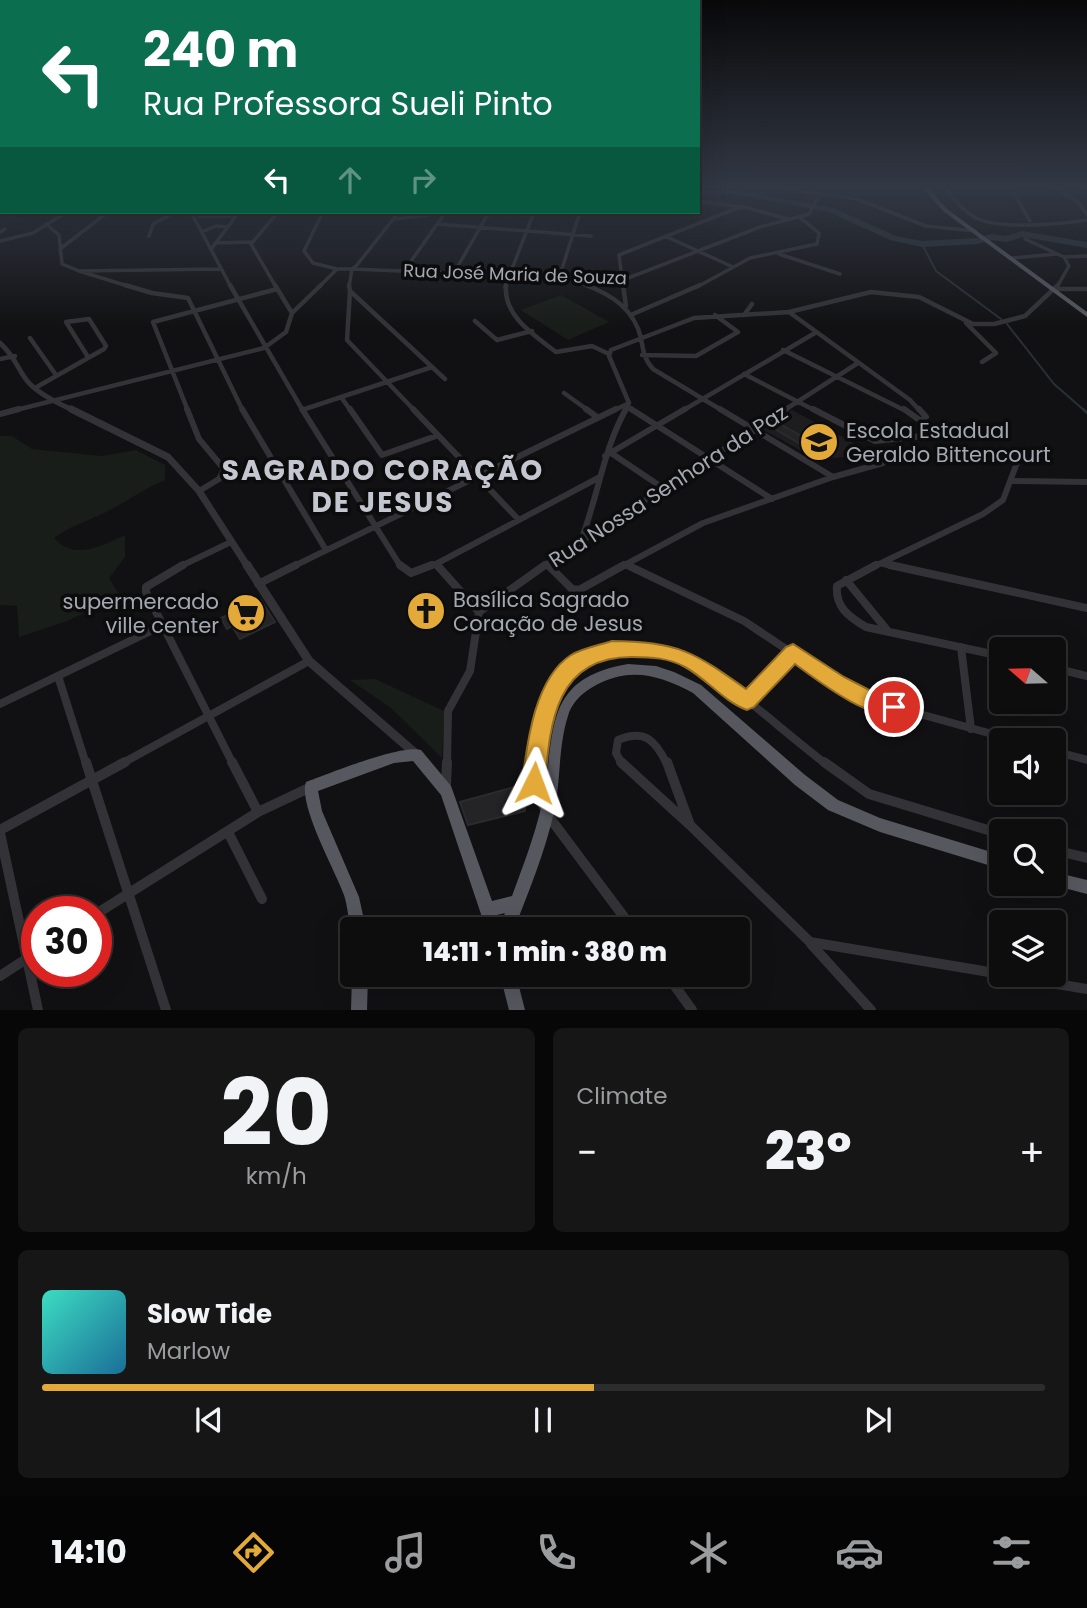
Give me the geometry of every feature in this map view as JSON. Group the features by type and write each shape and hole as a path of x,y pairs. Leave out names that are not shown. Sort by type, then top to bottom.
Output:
{"highway":[{"path":"979,234 1056,289 1087,315"},
{"path":"511,917 547,814 556,772 562,717 568,702 582,687 612,670 645,669 678,677 697,689 800,780 833,805 880,825 989,858"},
{"path":"356,917 352,897 315,811 311,787 394,757 416,754 446,791 491,917"},
{"path":"1066,882 1087,887"},
{"path":"488,910 517,902"},
{"path":"359,1010 360,987"},
{"path":"511,987 517,1010"}],"street":[{"path":"0,242 29,234"},
{"path":"58,234 62,264 152,293 186,296 221,360 251,427 326,551"},
{"path":"60,249 79,234"},
{"path":"206,234 214,245 221,269 264,348 406,572 417,572 436,564 600,477"},
{"path":"214,245 222,234"},
{"path":"214,245 251,242 258,234"},
{"path":"312,234 304,251 313,264 337,269"},
{"path":"381,234 352,269 348,279 350,291 347,340 385,383 518,519"},
{"path":"404,271 430,234"},
{"path":"454,273 477,234"},
{"path":"525,234 505,276 503,296 508,309 556,352 592,345 608,354 627,391 628,405 611,436 596,501 581,540"},
{"path":"561,234 591,236"},
{"path":"626,306 619,255 670,234"},
{"name":"Rua José Maria de Souza","path":"337,269 623,280 743,234"},
{"path":"633,314 681,295 750,258 811,247 820,241 818,234"},
{"path":"559,278 571,235"},
{"path":"665,236 733,267"},
{"path":"608,354 640,337 694,318 713,314 789,312 858,293 886,292 919,297 962,320 982,325 1016,320 1056,289 1068,271 1061,255 1025,239"},
{"path":"251,242 292,313"},
{"path":"778,253 840,274"},
{"path":"1012,258 1087,256"},
{"path":"79,271 221,269"},
{"path":"0,414 264,348 286,332 292,313 337,269"},
{"path":"570,279 626,306 633,314 642,355 653,369 833,477"},
{"path":"199,491 219,479 223,469 199,439 175,372 153,323 277,289"},
{"path":"1056,289 1087,289"},
{"path":"350,291 445,379"},
{"path":"744,315 752,304"},
{"path":"744,374 875,441 933,435 910,400 789,312"},
{"path":"642,355 696,356 738,332 713,314"},
{"path":"35,388 104,349 106,342 88,318 66,322 88,357"},
{"path":"962,320 996,353 982,362"},
{"path":"475,321 497,340 532,331"},
{"path":"608,455 815,332"},
{"path":"30,338 56,375"},
{"path":"0,343 15,356 25,378 55,402 160,451 199,491 309,661 416,754"},
{"path":"783,350 923,419"},
{"path":"0,359 15,356"},
{"name":"Rua Nossa Senhora da Paz","path":"479,612 581,540 858,363"},
{"path":"302,410 432,367"},
{"path":"564,393 597,418"},
{"path":"341,397 382,455 436,436"},
{"path":"258,584 628,405"},
{"path":"628,405 772,499"},
{"path":"989,653 866,627 851,619 841,609 836,594 837,586 984,514 1003,500 1013,481 1021,452"},
{"path":"608,455 663,488"},
{"path":"547,564 576,590 703,523 833,477 883,463"},
{"path":"1013,481 1087,482"},
{"path":"231,542 157,578 146,587 161,626 258,813"},
{"path":"436,564 479,612 473,658 465,683 448,712 446,791"},
{"path":"882,564 1087,608"},
{"path":"625,565 744,621 837,683 869,700 989,734"},
{"path":"846,580 888,631"},
{"path":"0,704 161,626"},
{"path":"961,647 971,729"},
{"path":"624,917 547,814 534,783 540,724 558,685 578,661 612,649 653,649 693,662 869,794 989,830"},
{"path":"747,701 793,652"},
{"path":"21,913 0,832 309,661"},
{"path":"1066,671 1087,676"},
{"path":"58,676 166,1010"},
{"path":"690,825 655,741 642,732 628,733 618,740 616,753 623,766 690,825 810,942 871,1010"},
{"path":"394,757 400,750 400,739"},
{"path":"1066,754 1087,760"},
{"path":"112,904 258,813 311,787"},
{"path":"228,832 261,898"},
{"path":"1066,853 1087,858"},
{"path":"810,942 989,973"},
{"path":"0,976 21,962"},
{"path":"1066,986 1087,989"},
{"path":"35,987 38,1010"},
{"path":"676,987 692,1010"}],"shaded area":[{"path":"561,295 609,322 568,340 521,310"},
{"name":"Escola Estadual Geraldo Bittencourt","path":"792,410 876,455 816,459 762,429"},
{"path":"0,436 12,436 32,449 102,456 136,450 165,465 165,480 54,538 70,549 79,550 98,547 125,535 125,557 109,578 120,596 67,621 19,637 17,606 0,605"},
{"path":"375,679 444,711 442,758 391,708 350,680"}],"building":[{"name":"Escola Estadual Geraldo Bittencourt","path":"780,424 824,449 818,454 773,428"},
{"path":"261,600 275,622 240,639 232,626 227,629 221,618"},
{"path":"522,785 525,811 468,825 460,802"}],"waterway":[{"path":"884,234 922,244 978,241 991,237 1007,239 1022,234"},
{"path":"1023,234 1087,245"},
{"path":"922,244 936,271 1001,319"},
{"path":"1007,324 1054,384 1085,411"}],"place":[{"name":"Escola Estadual Geraldo Bittencourt","path":"819,442"},
{"name":"Basílica Sagrado Coração de Jesus","path":"426,611"},
{"name":"supermercado ville center","path":"246,613"}],"district":[{"name":"SAGRADO CORAÇÃO DE JESUS","path":"383,486"}],"route":[{"path":"534,783 534,752 540,724 558,685 578,661 612,649 653,649 674,654 693,662 747,701 793,652 837,683 869,700 894,707"}]}
